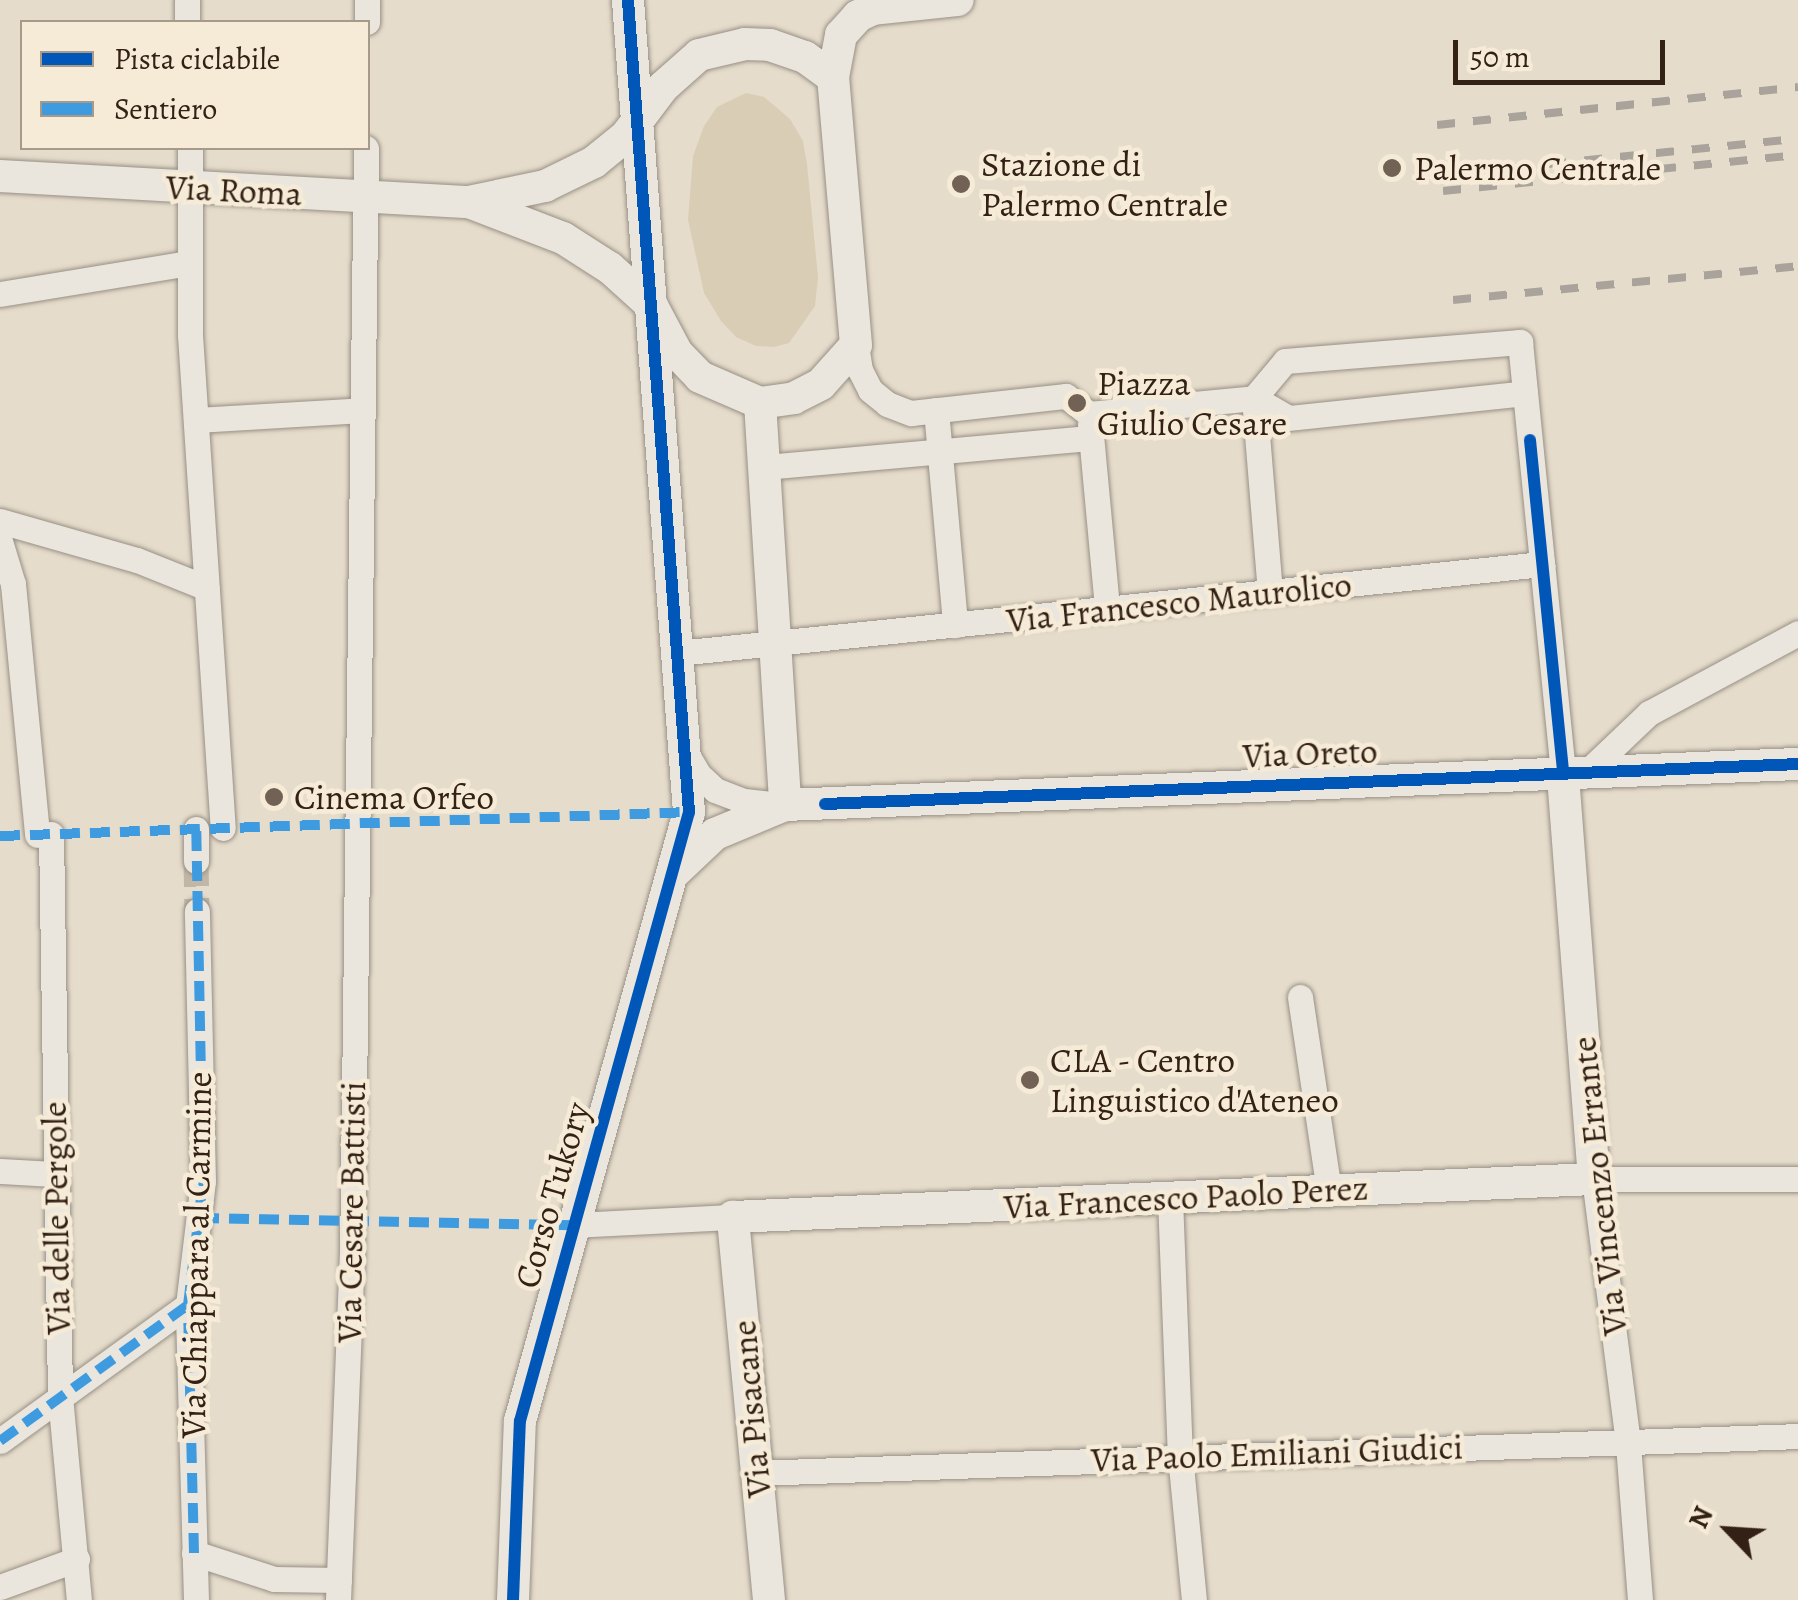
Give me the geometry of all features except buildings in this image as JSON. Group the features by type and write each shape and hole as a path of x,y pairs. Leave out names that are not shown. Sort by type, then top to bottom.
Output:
{"street":[{"path":"628,0 652,306"},
{"path":"958,0 872,4 841,34 833,78 856,345 865,380 887,404 910,413 1066,396 1090,426 1107,609"},
{"path":"469,202 546,186 594,162 638,123 680,69 699,55 724,47 770,45 804,58 833,78"},
{"path":"190,150 196,420 223,828"},
{"name":"Via Cesare Battisti","path":"338,1590 352,1256 366,150"},
{"name":"Via Roma","path":"0,176 469,202"},
{"path":"469,202 522,220 589,253 652,306 677,353 700,378 760,403 794,398 821,384 856,345"},
{"path":"0,294 190,263"},
{"name":"Corso Tukory","path":"513,1600 520,1421 689,812 652,306"},
{"path":"764,468 940,452 1254,398 1286,361 1520,342 1542,564 1576,772 1649,713 1798,632"},
{"path":"1254,398 1288,418 1525,392"},
{"path":"1254,398 1270,592"},
{"path":"760,403 785,805"},
{"path":"196,420 363,410"},
{"path":"936,410 955,625"},
{"path":"0,521 137,560 208,588"},
{"name":"Via delle Pergole","path":"0,542 12,584 44,835 60,1396 79,1600"},
{"name":"Via Francesco Maurolico","path":"678,653 1542,564"},
{"path":"685,751 699,775 715,790 744,801 785,805"},
{"name":"Via Oreto","path":"785,805 1798,764"},
{"name":"Via Vincenzo Errante","path":"1576,772 1594,1178 1628,1442 1640,1600"},
{"path":"674,874 715,834 785,805"},
{"path":"196,829 196,861"},
{"name":"Via Chiappara al Carmine","path":"196,1600 188,1305 204,1180 197,911"},
{"path":"1300,997 1329,1190"},
{"path":"0,1171 54,1174"},
{"name":"Via Francesco Paolo Perez","path":"574,1224 1594,1178 1798,1179"},
{"path":"1170,1198 1180,1455 1194,1600"},
{"name":"Via Pisacane","path":"734,1218 769,1600"},
{"path":"0,1441 188,1305"},
{"name":"Via Paolo Emiliani Giudici","path":"756,1473 1798,1436"},
{"path":"194,1553 274,1580 338,1590"},
{"path":"0,1587 77,1560"}],"shaded area":[{"path":"746,93 764,97 790,119 803,141 807,164 818,277 815,306 789,343 774,347 756,346 736,337 721,321 704,293 688,220 693,156 704,126 717,107"}],"tunnel":[{"path":"196,861 197,911"}],"railway":[{"path":"1437,125 1798,87"},
{"path":"1441,175 1798,139"},
{"path":"1443,191 1798,155"},
{"path":"1453,300 1798,266"}],"marked path":[{"path":"0,836 689,812"},
{"path":"194,1553 188,1305 203,1181 196,829"},
{"path":"199,1218 574,1225"},
{"path":"0,1441 188,1305"}],"cycle path":[{"path":"513,1600 520,1421 689,812 628,0"},
{"path":"1530,440 1563,772"},
{"path":"825,804 1798,764"}],"place":[{"name":"Palermo Centrale","path":"1392,168"},
{"name":"Stazione di Palermo Centrale","path":"961,184"},
{"name":"Piazza Giulio Cesare","path":"1077,403"},
{"name":"Cinema Orfeo","path":"274,797"},
{"name":"CLA - Centro Linguistico d'Ateneo","path":"1030,1080"}]}
